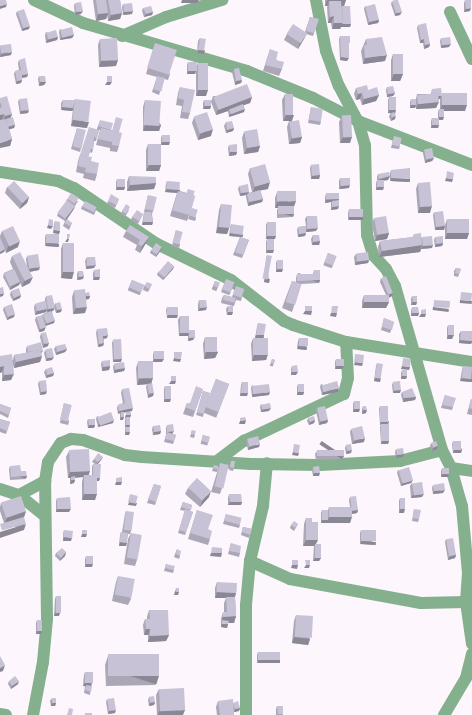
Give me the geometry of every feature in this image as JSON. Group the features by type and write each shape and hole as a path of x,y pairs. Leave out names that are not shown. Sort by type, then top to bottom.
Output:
{"street":[{"path":"34,0 83,23 122,36 247,71 313,98 358,121 472,165"},
{"path":"122,36 166,18 222,0"},
{"path":"316,0 326,51 339,86 358,121 365,145 367,235 373,255 386,270 395,286 442,450 451,468 462,506 468,573 466,602 472,644"},
{"path":"450,12 472,59"},
{"path":"0,172 58,182 74,188 157,244 231,280 284,321 346,342 472,362"},
{"path":"217,461 244,440 344,394 348,378 346,342"},
{"path":"33,715 43,662 47,619 44,515 45,481 48,462 54,451 61,443 71,440 83,440 125,455 217,461 320,465 400,461 442,450"},
{"path":"246,715 246,604 250,561 263,506 266,463"},
{"path":"451,468 472,470"},
{"path":"19,495 45,481"},
{"path":"0,489 19,495 44,515"},
{"path":"250,561 290,579 421,603 466,602"},
{"path":"444,715 466,678 472,654"},
{"path":"0,714 6,715"}],"building":[{"path":"0,0 6,0 7,4 0,6"},
{"path":"96,0 106,0 108,13 98,14"},
{"path":"108,0 120,0 122,13 111,15"},
{"path":"398,0 402,12 396,13 392,1"},
{"path":"465,0 471,0 471,8 466,9"},
{"path":"329,1 341,1 343,23 334,23 334,16 330,17"},
{"path":"81,2 83,11 76,12 75,3"},
{"path":"132,3 133,11 124,12 123,4"},
{"path":"375,4 379,20 369,22 365,6"},
{"path":"151,6 153,12 146,14 143,8"},
{"path":"342,6 350,6 351,24 342,24"},
{"path":"24,9 30,26 23,28 17,11"},
{"path":"310,17 319,19 314,33 306,31"},
{"path":"426,23 430,44 425,45 424,39 421,40 418,25"},
{"path":"293,24 307,33 301,43 286,34"},
{"path":"72,27 74,35 62,38 60,30"},
{"path":"56,30 58,37 48,39 46,33"},
{"path":"340,36 350,36 349,58 341,57"},
{"path":"382,37 387,55 365,58 364,45 367,45 366,39"},
{"path":"450,37 451,44 442,45 441,38"},
{"path":"117,38 118,60 101,61 100,39"},
{"path":"200,38 206,39 204,51 198,50"},
{"path":"155,43 177,50 169,75 147,68"},
{"path":"11,44 12,52 1,53 0,45"},
{"path":"270,49 278,52 276,60 284,62 282,69 265,65"},
{"path":"393,54 403,54 403,74 393,74"},
{"path":"25,58 28,74 22,75 22,80 17,81 15,71 21,70 19,60"},
{"path":"188,62 197,62 197,71 188,71"},
{"path":"198,63 208,63 208,90 198,90"},
{"path":"239,68 242,80 236,81 234,69"},
{"path":"39,76 45,76 46,82 40,82"},
{"path":"107,76 112,76 112,82 107,82"},
{"path":"157,76 165,78 161,92 154,90"},
{"path":"247,84 252,97 218,110 213,97"},
{"path":"367,85 368,90 377,87 379,95 364,99 362,93 358,94 356,88"},
{"path":"393,86 395,93 388,94 387,87"},
{"path":"180,87 195,90 190,113 182,112 184,100 178,98"},
{"path":"441,88 442,96 438,96 438,93 432,94 432,89"},
{"path":"438,93 439,102 418,104 417,95"},
{"path":"442,93 467,93 467,105 442,105"},
{"path":"285,94 293,94 293,115 285,115"},
{"path":"7,96 12,114 5,116 4,114 0,115 0,108 2,107 0,98"},
{"path":"389,97 396,97 396,110 389,110"},
{"path":"27,98 29,110 21,111 19,99"},
{"path":"75,99 91,101 88,122 72,120"},
{"path":"411,99 416,99 416,105 411,105"},
{"path":"63,100 74,100 73,108 62,107"},
{"path":"145,100 161,101 159,126 143,125"},
{"path":"204,100 211,100 211,106 205,106"},
{"path":"243,104 245,109 231,114 229,110"},
{"path":"311,107 323,109 321,122 309,120"},
{"path":"439,109 444,109 444,117 439,117"},
{"path":"207,112 213,129 200,134 194,117"},
{"path":"394,112 396,116 392,117 390,114"},
{"path":"342,115 351,115 352,137 343,137"},
{"path":"13,117 15,125 8,126 6,119"},
{"path":"116,117 123,119 119,132 112,130"},
{"path":"432,118 439,118 439,125 432,125"},
{"path":"6,119 12,139 0,143 0,120"},
{"path":"100,120 113,123 111,130 98,126"},
{"path":"299,120 302,137 292,138 289,122"},
{"path":"232,121 234,128 227,130 226,122"},
{"path":"89,127 99,130 97,138 94,137 93,149 91,149 88,157 80,155"},
{"path":"77,128 86,130 81,149 73,147"},
{"path":"101,128 122,133 119,146 112,145 112,142 98,139"},
{"path":"257,129 260,146 247,148 244,131"},
{"path":"162,135 170,135 170,142 162,142"},
{"path":"394,136 402,138 400,147 392,145"},
{"path":"148,144 161,144 161,165 148,165"},
{"path":"237,144 237,152 230,152 229,145"},
{"path":"432,148 434,158 426,159 424,150"},
{"path":"80,155 92,157 91,161 99,163 97,174 85,172 86,168 78,166"},
{"path":"265,164 270,182 255,187 250,168"},
{"path":"319,164 320,175 312,176 311,165"},
{"path":"410,168 410,179 391,178 391,170"},
{"path":"447,171 454,173 453,179 446,178"},
{"path":"389,172 390,176 379,179 378,174"},
{"path":"129,176 156,177 156,183 130,185"},
{"path":"340,178 350,178 350,185 341,186"},
{"path":"117,179 125,179 125,187 117,187"},
{"path":"377,180 384,180 384,187 377,187"},
{"path":"14,181 29,197 22,203 7,187"},
{"path":"167,181 180,182 179,190 166,189"},
{"path":"430,182 432,206 420,207 418,183"},
{"path":"248,184 249,192 241,193 239,186"},
{"path":"188,189 195,191 193,196 187,194"},
{"path":"260,190 263,199 249,202 247,194"},
{"path":"178,191 195,196 190,215 172,210"},
{"path":"277,191 296,191 296,201 277,201"},
{"path":"71,193 79,198 75,204 67,199"},
{"path":"326,193 339,193 339,199 326,199"},
{"path":"111,194 119,199 116,205 108,201"},
{"path":"148,195 157,197 154,211 145,209"},
{"path":"67,200 75,206 65,219 57,213"},
{"path":"339,200 339,206 332,207 332,201"},
{"path":"85,201 97,207 94,212 82,206"},
{"path":"126,204 130,207 126,214 122,211"},
{"path":"221,204 232,205 230,228 219,227"},
{"path":"278,206 294,206 294,214 278,214"},
{"path":"192,208 198,210 195,217 190,216"},
{"path":"349,209 363,209 363,217 349,217"},
{"path":"137,210 143,214 139,221 132,217"},
{"path":"443,211 445,226 436,227 434,212"},
{"path":"144,212 151,212 153,222 143,222"},
{"path":"307,216 317,216 318,228 307,229"},
{"path":"386,216 389,233 377,235 374,218"},
{"path":"49,219 53,220 53,226 48,225"},
{"path":"67,219 72,223 70,226 64,223"},
{"path":"447,219 469,219 469,233 447,233"},
{"path":"55,221 60,222 60,231 54,230"},
{"path":"267,222 276,222 276,236 267,236"},
{"path":"231,224 244,226 242,235 230,233"},
{"path":"130,225 149,237 142,246 138,244 140,240 126,231"},
{"path":"13,226 20,241 9,246 2,231"},
{"path":"306,226 306,233 299,234 298,227"},
{"path":"176,230 183,232 179,244 172,242"},
{"path":"421,233 422,245 382,251 380,241 414,237 414,234"},
{"path":"46,234 59,234 59,243 46,243"},
{"path":"67,234 70,234 69,239 67,239"},
{"path":"313,235 319,235 320,241 313,242"},
{"path":"432,236 433,245 423,246 422,237"},
{"path":"443,236 443,243 436,244 435,237"},
{"path":"0,237 5,249 0,252"},
{"path":"240,237 249,240 244,255 235,252"},
{"path":"267,239 274,239 274,250 267,250"},
{"path":"63,243 74,243 74,272 63,272"},
{"path":"156,243 162,247 157,254 151,250"},
{"path":"20,252 33,277 25,281 12,256"},
{"path":"368,252 369,260 357,261 356,253"},
{"path":"328,253 336,256 333,266 324,262"},
{"path":"38,254 40,267 29,269 27,256"},
{"path":"267,255 272,256 267,280 262,279"},
{"path":"87,257 95,257 96,265 87,266"},
{"path":"277,260 283,260 283,269 277,269"},
{"path":"168,261 174,266 164,278 158,272"},
{"path":"456,268 461,269 459,274 455,273"},
{"path":"14,269 20,282 10,286 4,274"},
{"path":"100,269 100,277 95,277 94,270"},
{"path":"314,270 320,270 320,280 297,281 297,274 314,274"},
{"path":"78,271 83,271 84,276 79,277"},
{"path":"386,276 393,293 388,295 381,278"},
{"path":"226,279 234,282 230,292 222,289"},
{"path":"132,280 144,285 141,292 129,287"},
{"path":"215,281 220,283 218,288 213,286"},
{"path":"292,281 302,284 295,305 286,302"},
{"path":"147,282 152,284 149,289 144,286"},
{"path":"236,286 244,289 241,298 233,294"},
{"path":"3,287 4,293 0,294 0,288"},
{"path":"19,288 21,295 14,298 11,291"},
{"path":"85,289 87,307 76,308 74,290"},
{"path":"89,292 90,296 86,296 85,293"},
{"path":"461,292 472,293 471,301 460,300"},
{"path":"52,295 55,308 48,309 46,296"},
{"path":"224,295 236,298 234,303 223,300"},
{"path":"364,295 389,295 389,302 364,302"},
{"path":"412,296 417,296 417,302 413,302"},
{"path":"199,300 206,300 207,307 200,308"},
{"path":"434,300 450,301 449,308 434,307"},
{"path":"46,301 47,309 37,311 35,304"},
{"path":"60,302 62,309 57,310 55,303"},
{"path":"12,304 15,314 8,317 4,307"},
{"path":"228,306 233,306 233,312 228,312"},
{"path":"305,306 312,306 312,311 305,311"},
{"path":"332,306 338,306 337,313 331,313"},
{"path":"167,307 178,307 178,315 167,315"},
{"path":"412,307 418,307 419,313 412,313"},
{"path":"426,309 426,314 421,314 421,310"},
{"path":"51,311 55,320 47,324 43,315"},
{"path":"42,315 46,327 40,329 36,317"},
{"path":"180,316 189,316 189,330 195,330 195,337 189,338 189,333 180,333"},
{"path":"384,318 394,322 392,330 382,327"},
{"path":"258,323 266,324 264,335 256,335"},
{"path":"448,325 454,325 454,335 448,335"},
{"path":"107,328 108,335 103,336 104,343 99,344 97,329"},
{"path":"461,331 472,331 472,341 460,340"},
{"path":"46,332 49,343 44,344 41,333"},
{"path":"205,337 217,337 217,352 205,352"},
{"path":"253,338 268,338 268,355 253,355"},
{"path":"299,338 308,338 308,346 299,346"},
{"path":"113,339 121,339 122,359 114,359"},
{"path":"41,342 43,351 28,352 27,346"},
{"path":"65,344 67,349 57,352 56,346"},
{"path":"52,348 54,357 47,358 45,350"},
{"path":"40,350 42,356 16,362 14,355"},
{"path":"154,351 164,351 164,359 154,359"},
{"path":"174,352 182,352 181,359 174,358"},
{"path":"12,354 14,374 4,375 4,366 0,367 0,356"},
{"path":"355,354 364,355 363,363 354,362"},
{"path":"403,358 411,359 410,367 402,366"},
{"path":"272,359 275,360 274,364 271,363"},
{"path":"336,359 344,359 344,366 336,366"},
{"path":"110,360 110,366 103,367 102,361"},
{"path":"138,361 153,361 153,378 138,378"},
{"path":"124,362 125,368 115,369 114,364"},
{"path":"377,363 383,364 381,379 375,378"},
{"path":"297,365 298,372 292,372 292,366"},
{"path":"463,366 472,367 471,379 462,378"},
{"path":"52,367 54,373 47,375 46,369"},
{"path":"402,370 407,370 407,376 402,376"},
{"path":"171,376 176,376 176,381 171,381"},
{"path":"216,379 229,384 218,412 205,407"},
{"path":"46,380 47,391 41,392 39,381"},
{"path":"337,381 339,388 324,392 322,385"},
{"path":"400,381 401,390 394,391 393,382"},
{"path":"242,382 248,382 248,393 241,393"},
{"path":"152,383 154,393 149,394 147,384"},
{"path":"269,384 270,392 253,394 252,386"},
{"path":"298,384 304,384 304,392 298,392"},
{"path":"165,386 171,386 171,399 165,399"},
{"path":"196,386 203,389 195,411 185,407 187,403 190,403"},
{"path":"129,388 133,408 119,411 118,405 125,403 122,389"},
{"path":"412,388 416,397 404,398 402,392"},
{"path":"203,391 210,393 204,414 197,412"},
{"path":"445,395 456,398 453,407 442,405"},
{"path":"472,399 472,409 469,408"},
{"path":"354,401 360,401 360,409 354,409"},
{"path":"64,403 72,405 68,421 60,419"},
{"path":"270,403 271,408 262,410 261,405"},
{"path":"0,404 11,408 9,415 0,411"},
{"path":"325,406 328,420 320,421 317,408"},
{"path":"363,406 366,406 367,410 363,410"},
{"path":"380,406 388,406 388,422 380,422"},
{"path":"111,412 114,420 100,426 97,417"},
{"path":"121,412 124,412 124,417 121,417"},
{"path":"126,412 131,412 131,415 126,415"},
{"path":"314,416 315,420 310,422 308,418"},
{"path":"126,417 130,417 130,425 126,425"},
{"path":"245,417 246,420 240,421 240,418"},
{"path":"0,419 10,422 7,431 0,428"},
{"path":"88,419 95,419 95,425 89,425"},
{"path":"173,424 174,431 167,432 167,425"},
{"path":"381,424 389,424 389,441 381,441"},
{"path":"160,425 161,431 154,432 153,426"},
{"path":"362,426 365,438 354,440 351,429"},
{"path":"125,427 129,427 130,432 126,432"},
{"path":"192,430 196,431 195,435 191,434"},
{"path":"167,432 176,435 174,441 165,439"},
{"path":"203,435 210,437 208,443 201,441"},
{"path":"258,436 260,444 249,446 247,439"},
{"path":"436,441 438,446 433,448 431,443"},
{"path":"453,441 461,441 461,450 453,450"},
{"path":"294,444 300,445 299,453 293,452"},
{"path":"351,444 352,450 347,451 346,445"},
{"path":"403,448 404,454 397,455 396,449"},
{"path":"89,449 90,471 70,472 69,450"},
{"path":"317,450 344,450 344,456 317,456"},
{"path":"98,453 103,457 98,462 94,459"},
{"path":"231,461 235,461 234,468 230,467"},
{"path":"220,463 229,465 223,488 215,486"},
{"path":"93,464 101,464 100,478 97,478 97,475 93,475"},
{"path":"20,465 21,471 26,471 27,476 11,477 10,466"},
{"path":"214,465 218,466 218,469 213,468"},
{"path":"319,466 320,473 314,473 313,467"},
{"path":"409,467 413,480 403,484 398,470"},
{"path":"442,468 449,468 449,474 442,474"},
{"path":"84,475 97,475 97,494 84,494"},
{"path":"75,476 75,480 71,480 71,477"},
{"path":"122,477 122,482 116,482 116,478"},
{"path":"197,478 211,491 202,500 188,488"},
{"path":"422,482 424,494 414,495 412,484"},
{"path":"444,483 445,490 434,491 433,485"},
{"path":"154,484 161,486 156,502 148,499"},
{"path":"130,494 138,496 136,504 128,502"},
{"path":"229,494 241,494 242,502 230,502"},
{"path":"21,496 26,511 6,518 1,502"},
{"path":"356,496 358,510 352,511 350,497"},
{"path":"70,497 71,509 57,509 57,498"},
{"path":"400,498 405,498 405,509 400,509"},
{"path":"183,502 192,505 191,510 181,507"},
{"path":"329,507 352,507 352,517 329,517"},
{"path":"185,509 193,512 186,532 179,530"},
{"path":"414,509 421,510 419,519 413,518"},
{"path":"197,510 213,515 208,529 212,531 210,539 190,533"},
{"path":"322,510 328,510 328,520 322,520"},
{"path":"126,511 134,512 132,531 124,530"},
{"path":"226,514 242,518 240,525 224,521"},
{"path":"24,517 26,524 2,531 0,524"},
{"path":"306,518 312,518 312,522 318,522 318,540 306,540"},
{"path":"294,521 298,524 295,528 291,525"},
{"path":"243,527 252,529 250,535 242,532"},
{"path":"64,530 73,531 72,538 63,537"},
{"path":"82,530 87,530 87,534 82,534"},
{"path":"361,530 376,530 376,541 361,541"},
{"path":"121,532 128,533 127,543 120,542"},
{"path":"131,533 142,535 137,560 127,558"},
{"path":"453,538 456,555 449,556 446,539"},
{"path":"231,543 241,546 240,553 229,551"},
{"path":"315,544 321,544 321,558 315,558"},
{"path":"212,547 222,548 222,553 211,553"},
{"path":"62,548 66,552 61,558 56,553"},
{"path":"177,549 181,551 180,556 176,554"},
{"path":"86,556 93,556 93,564 86,564"},
{"path":"292,560 298,560 298,565 292,565"},
{"path":"305,560 310,560 310,565 306,565"},
{"path":"166,564 175,566 174,570 165,568"},
{"path":"118,576 135,579 131,598 115,595"},
{"path":"217,582 237,583 236,593 216,592"},
{"path":"176,588 179,588 179,592 175,591"},
{"path":"56,596 61,596 61,613 56,613"},
{"path":"226,597 235,597 236,616 223,617 223,612 227,612"},
{"path":"149,610 168,610 169,635 150,636 150,629 146,629 145,619 150,619"},
{"path":"296,615 313,616 312,638 295,637"},
{"path":"37,620 42,620 42,631 37,631"},
{"path":"222,620 229,621 228,624 222,624"},
{"path":"258,652 280,652 280,660 258,660"},
{"path":"108,654 159,654 159,676 108,676"},
{"path":"0,656 5,665 0,668"},
{"path":"85,672 93,672 93,683 85,683"},
{"path":"15,676 19,681 12,686 9,681"},
{"path":"86,685 92,686 91,692 85,690"},
{"path":"184,688 185,710 160,711 159,689"},
{"path":"154,696 155,702 150,703 149,697"},
{"path":"52,698 56,698 56,703 52,703"},
{"path":"114,698 116,710 109,711 107,699"},
{"path":"233,699 234,715 220,715 218,701"},
{"path":"238,701 240,708 235,709 233,703"},
{"path":"277,706 283,706 283,714 278,714"},
{"path":"69,708 73,709 72,715 67,715"},
{"path":"85,713 92,713 92,715 85,715"}]}
